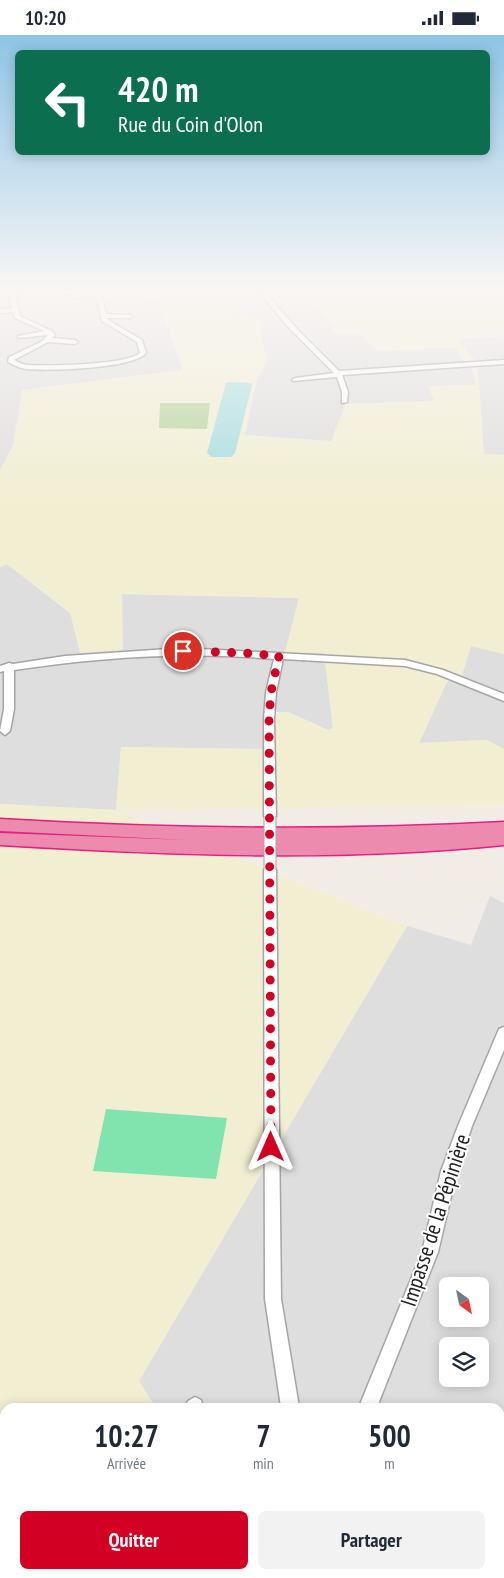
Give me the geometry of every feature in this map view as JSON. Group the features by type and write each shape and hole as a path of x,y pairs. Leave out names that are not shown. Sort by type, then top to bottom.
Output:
{"highway":[{"path":"0,825 115,832 238,835 393,834 504,828"},
{"path":"0,839 223,848 451,844 504,839"}],"street":[{"path":"18,365 32,367 68,365"},
{"path":"328,365 337,374 345,391 344,402"},
{"path":"295,380 337,374 453,365"},
{"path":"5,731 9,709 5,667 65,659 183,651 406,663 440,672 504,699"},
{"path":"279,656 271,692 270,710 273,1299 289,1403"},
{"name":"Impasse de la Pépinière","path":"370,1403 430,1252 449,1171 465,1126 504,1033"}],"shaded area":[{"path":"0,365 181,365 183,370 22,390 21,406 13,446 0,470"},
{"path":"181,365 264,365 257,379 245,435 331,441 346,404 434,401 428,386 476,385 472,368 468,365 477,365 484,454 504,455 504,654 471,646 461,678 447,682 419,743 487,740 504,749 504,805 118,810 407,926 139,1381 153,1403 0,1403 0,804 116,810 121,747 265,749 266,712 288,712 328,730 333,728 324,653 285,653 299,598 122,594 123,650 80,653 70,613 7,564 0,567 0,470 13,446 22,390 183,370"},
{"path":"264,365 468,365 472,368 476,385 428,386 435,401 346,404 331,441 245,435 257,379"},
{"path":"477,365 504,365 504,455 484,454"},
{"path":"7,564 70,613 122,594 299,598 285,652 324,653 333,728 328,730 288,712 265,749 121,747 116,810 0,804 0,567"},
{"path":"471,646 504,654 504,749 487,740 419,743 447,681 461,678"},
{"path":"490,896 504,903 504,1403 152,1403 139,1381 407,926 471,945"}],"green space":[{"path":"160,403 210,403 207,429 159,428"},
{"path":"106,1109 227,1118 216,1179 93,1171"}],"water":[{"path":"226,383 251,383 252,385 235,453 231,457 212,457 207,453"}],"route":[{"path":"183,651 279,656 271,692 269,719 271,1147"}]}
